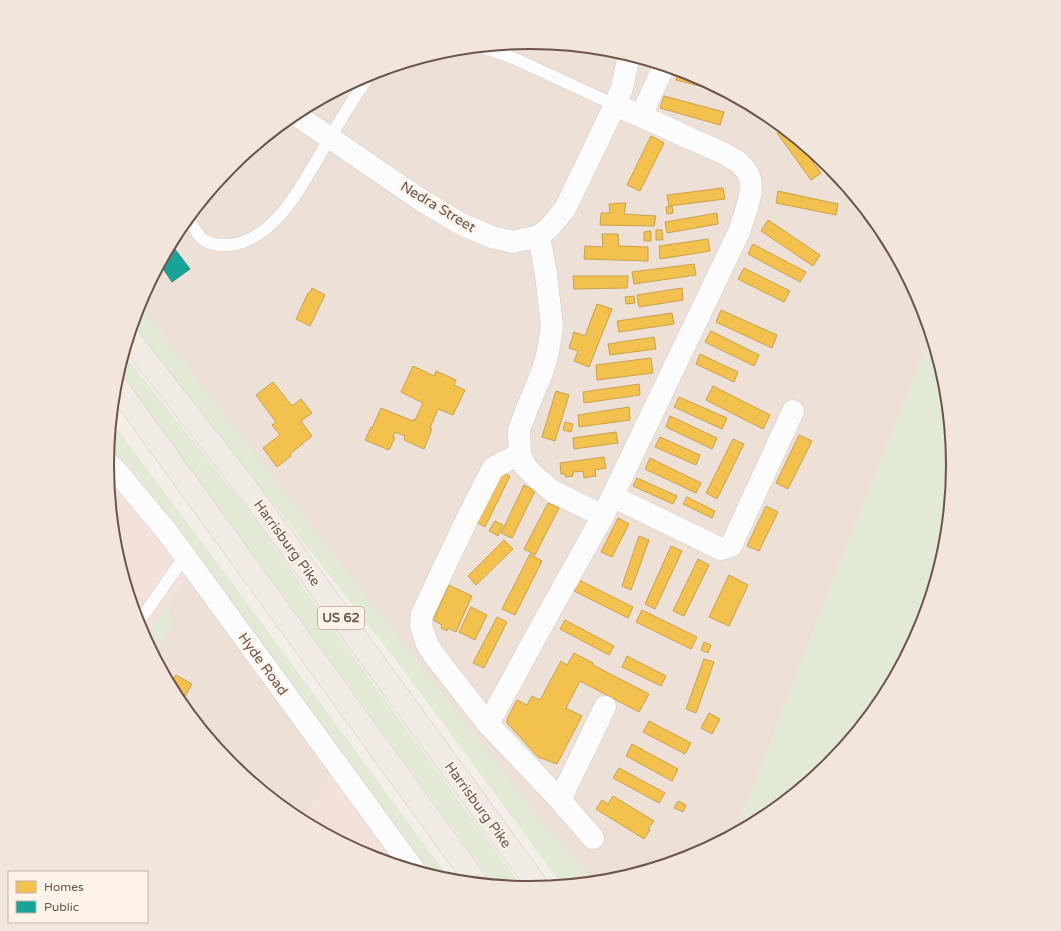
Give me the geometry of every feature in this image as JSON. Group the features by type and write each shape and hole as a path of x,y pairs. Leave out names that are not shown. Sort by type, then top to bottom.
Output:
{"main road":[{"name":"Harrisburg Pike","path":"133,343 251,494 534,882"},
{"name":"US 62","path":"121,392 473,878"}],"street":[{"name":"Nedra Street","path":"301,118 421,200 461,224 492,237 513,242 539,236 549,228 565,209 615,105 622,88 628,61"},
{"path":"642,116 662,70"},
{"path":"488,724 603,516 739,232 748,205 751,180 743,166 737,161 717,150 615,105"},
{"path":"539,236 546,274 552,327 548,352 542,373 518,430 520,454 525,466 536,478 552,491 603,516"},
{"path":"612,496 721,549 731,546 793,411"},
{"path":"520,454 493,468 468,516 422,614 420,626 427,644 434,656 488,724 560,800 593,838"},
{"name":"Hyde Road","path":"114,470 168,533 185,556 404,862"},
{"path":"560,800 605,707"}],"lane":[{"path":"493,51 511,57 615,105"},
{"path":"191,224 203,240 213,244 236,244 255,237 271,224 288,206 363,84"},
{"path":"143,616 185,556"}],"shaded area":[{"path":"503,50 558,50 612,57 638,63 664,71 715,92 762,119 805,152 844,191 861,212 877,234 904,281 928,342 839,564 738,827 715,839 664,860 612,874 608,875 601,871 592,877 552,834 144,311 157,281 170,257 200,212 236,171 277,135 299,119 346,92 397,71 449,57"},
{"path":"114,452 135,471 201,564 168,603 149,632 136,599 122,547 115,493"},
{"path":"201,564 341,756 306,816 277,796 236,760 217,740 184,697 157,650 172,626 168,603"},
{"path":"341,756 422,868 397,860 346,839 306,816"}],"green space":[{"path":"144,311 552,834 592,877 559,881 399,664 137,330"},
{"path":"928,342 939,384 943,411 946,438 946,493 939,547 933,573 915,625 904,650 877,697 844,740 805,779 762,812 738,827 839,564"},
{"path":"128,360 246,507 317,607 518,882 490,880 124,377"},
{"path":"116,428 239,592 445,873 422,868 135,471 114,452"},
{"path":"168,603 172,626 157,650 149,632"},
{"path":"601,871 608,875 595,877"}],"building: Homes":[{"path":"677,76 703,87 676,80"},
{"path":"664,96 724,112 720,125 660,108"},
{"path":"779,131 805,152 821,173 811,180 777,133"},
{"path":"651,136 664,143 640,191 627,185"},
{"path":"723,188 725,199 669,206 667,195"},
{"path":"778,191 838,204 836,215 776,203"},
{"path":"626,203 624,214 656,216 654,226 600,225 601,213 610,213 609,204"},
{"path":"672,206 673,213 667,214 666,207"},
{"path":"717,213 718,224 667,233 665,222"},
{"path":"768,220 820,255 813,266 761,231"},
{"path":"656,230 662,230 663,240 656,240"},
{"path":"651,231 651,241 644,241 644,232"},
{"path":"602,234 618,234 619,246 648,247 648,261 584,259 585,246 603,247"},
{"path":"708,239 710,251 660,259 659,246"},
{"path":"753,244 806,272 800,282 748,254"},
{"path":"694,264 696,275 634,284 632,272"},
{"path":"744,268 790,291 784,302 738,279"},
{"path":"573,276 628,276 627,288 574,289"},
{"path":"312,288 325,295 310,326 296,319 308,293 309,294"},
{"path":"682,288 683,300 639,307 637,295"},
{"path":"634,296 635,303 626,304 625,297"},
{"path":"597,304 612,309 589,367 574,361 578,351 569,348 574,332 585,336"},
{"path":"721,310 777,335 772,348 716,322"},
{"path":"672,313 674,324 619,332 617,321"},
{"path":"711,331 759,355 754,366 705,342"},
{"path":"654,337 656,349 610,355 608,344"},
{"path":"700,354 738,372 734,382 696,364"},
{"path":"651,358 653,373 597,380 596,365"},
{"path":"413,366 434,376 436,371 456,380 454,385 465,390 453,415 438,409 430,428 432,429 424,449 404,440 405,436 395,432 393,437 395,438 389,450 365,440 381,408 413,421 414,419 415,420 423,403 401,392"},
{"path":"273,382 292,406 301,399 312,413 301,421 312,436 277,467 263,448 280,435 272,425 276,422 256,395"},
{"path":"639,384 640,395 584,403 583,392"},
{"path":"713,386 770,415 763,429 706,400"},
{"path":"556,391 569,395 555,441 542,437"},
{"path":"679,397 727,418 722,429 674,407"},
{"path":"629,407 630,420 579,427 578,415"},
{"path":"670,416 717,438 712,449 666,427"},
{"path":"565,422 573,424 571,432 563,430"},
{"path":"616,432 618,443 574,449 573,438"},
{"path":"799,435 812,441 788,489 776,483"},
{"path":"660,437 700,455 696,465 655,447"},
{"path":"733,439 744,444 717,499 706,493"},
{"path":"604,457 606,468 595,470 596,476 584,478 583,471 573,472 573,476 566,477 565,474 561,474 560,463"},
{"path":"650,458 701,483 696,493 645,469"},
{"path":"500,472 510,476 485,527 476,522"},
{"path":"637,478 677,496 673,504 633,486"},
{"path":"524,485 535,491 512,538 501,533"},
{"path":"687,497 715,511 712,518 683,504"},
{"path":"548,503 559,508 535,555 524,549"},
{"path":"766,506 778,512 759,551 747,546"},
{"path":"618,518 629,524 612,557 601,552"},
{"path":"495,521 503,525 498,536 489,531"},
{"path":"639,536 649,540 631,590 622,586"},
{"path":"504,540 513,549 476,585 468,576"},
{"path":"671,546 682,551 655,609 645,604"},
{"path":"530,554 542,561 515,615 502,609"},
{"path":"698,559 709,565 684,616 673,611"},
{"path":"729,575 748,585 729,626 709,617"},
{"path":"579,580 633,607 628,618 574,591"},
{"path":"449,585 472,596 456,632 448,628 447,631 441,628 442,625 433,620"},
{"path":"471,607 487,615 475,640 459,632"},
{"path":"642,610 697,637 691,649 636,622"},
{"path":"497,617 507,622 484,668 473,663"},
{"path":"565,620 614,646 609,655 560,629"},
{"path":"704,642 711,645 708,653 701,650"},
{"path":"574,653 593,663 593,665 649,694 639,712 580,681 566,708 582,716 557,764 538,757 507,723 507,719 517,700 527,705 532,696 540,700 561,661 567,665"},
{"path":"627,656 666,676 661,686 622,667"},
{"path":"704,659 714,662 696,713 686,709"},
{"path":"176,675 192,684 184,698 184,697 173,679"},
{"path":"709,713 720,719 712,734 701,728"},
{"path":"649,721 691,743 685,754 643,732"},
{"path":"632,744 678,769 672,781 626,756"},
{"path":"619,768 665,793 659,803 613,778"},
{"path":"613,796 654,821 648,829 650,830 644,839 596,809 602,800 608,804"},
{"path":"678,801 686,805 683,812 674,808"}],"building: Public":[{"path":"175,249 190,269 172,282 163,269"}]}
